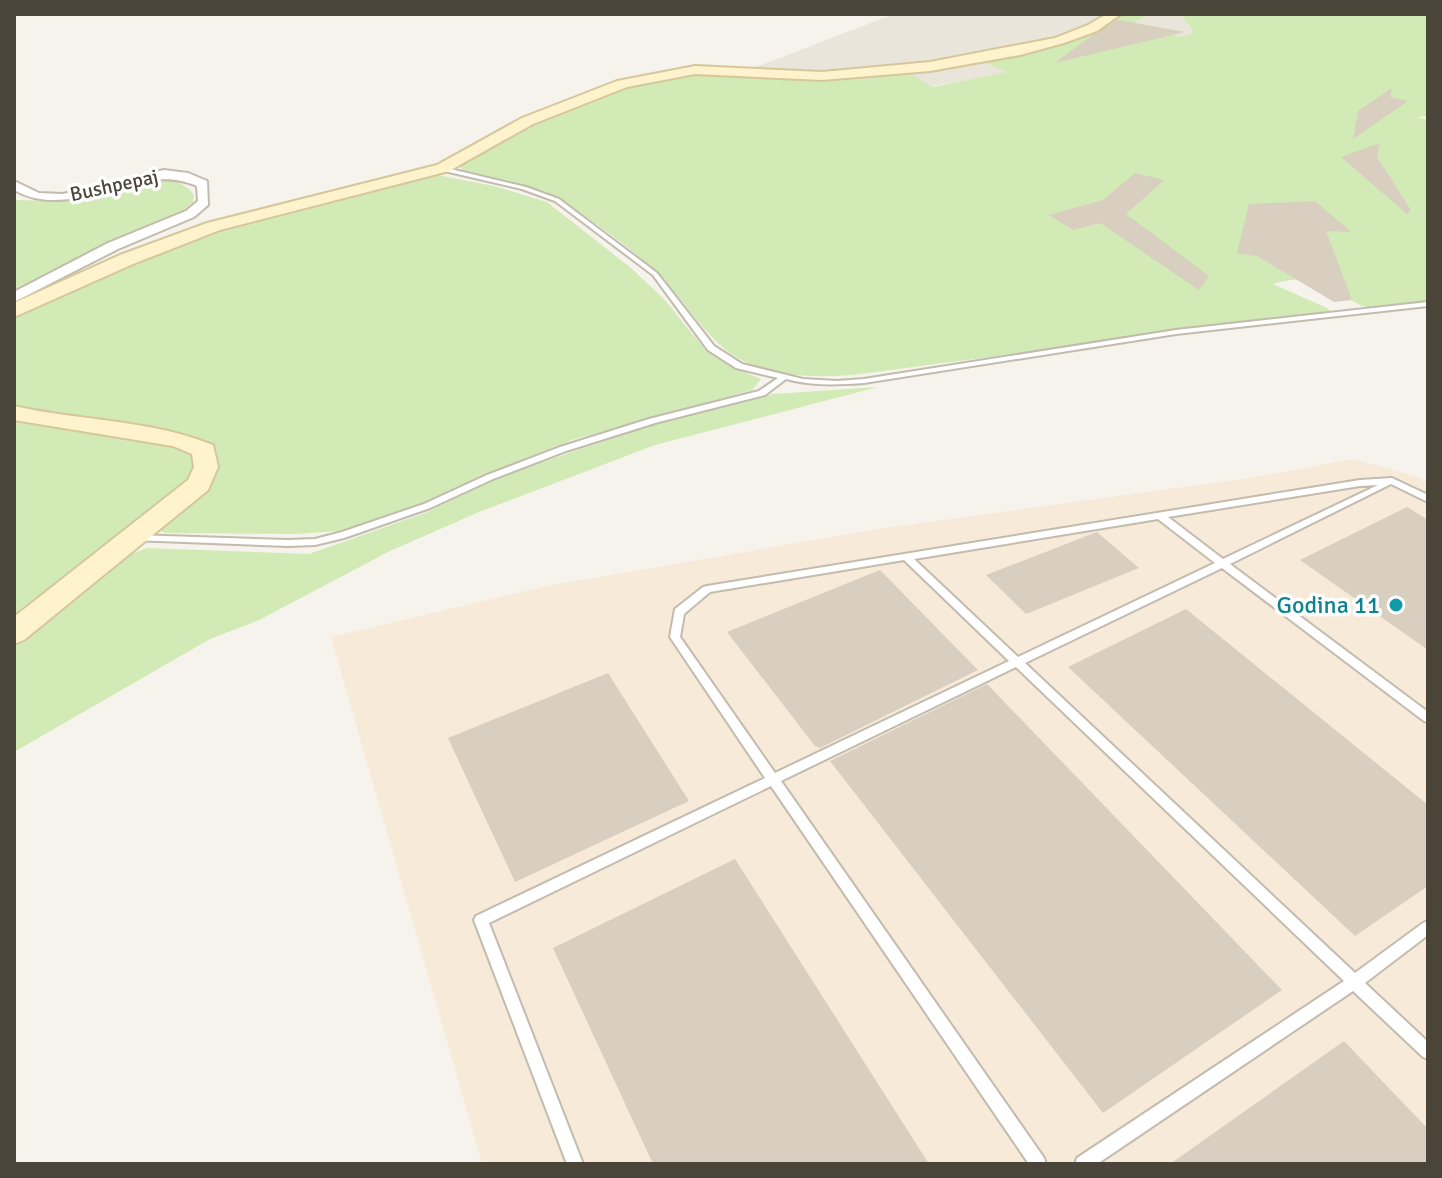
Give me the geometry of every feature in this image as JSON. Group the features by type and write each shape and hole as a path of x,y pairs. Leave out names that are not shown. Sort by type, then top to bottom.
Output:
{"street":[{"path":"14,311 171,240 245,216 442,169 551,110 601,91 668,74 718,69 774,76 887,73 1038,45 1087,30 1115,14"},
{"name":"Bushpepaj","path":"14,185 45,198 71,196 131,179 168,174 203,184 204,202 190,214 113,246 14,298"},
{"path":"14,413 130,428 183,440 204,450 206,467 199,484 16,630"}],"lane":[{"path":"442,169 524,188 557,200 655,274 711,348 739,366 783,378 837,383 864,381 1176,332 1428,304"},
{"path":"133,538 149,541 288,543 315,542 344,535 427,506 563,449 652,421 762,393 783,378"},
{"path":"1038,1164 675,637 679,612 707,589 1360,483 1392,481 1428,499"},
{"path":"575,1164 481,920 1392,481"},
{"path":"1160,516 1428,718"},
{"path":"906,557 1428,1052"},
{"path":"1083,1164 1356,981 1428,927"}],"shaded area":[{"path":"894,14 1180,14 1194,34 1059,64 881,95 751,69"},
{"path":"1353,459 1418,477 1428,483 1428,1164 482,1164 331,637 547,586 885,528 1256,477"}],"green space":[{"path":"1119,14 1150,14 1134,23 1180,37 1194,33 1180,14 1428,14 1428,116 1418,117 1428,120 1428,307 1366,307 1329,283 1293,280 1273,284 1330,312 860,374 787,374 750,364 734,356 720,345 649,266 563,201 539,191 477,176 460,167 503,137 594,96 687,74 719,72 794,80 865,79 907,72 933,87 1007,72 981,61 1100,30"},
{"path":"437,175 494,186 547,202 631,268 664,299 707,352 761,379 752,390 572,440 427,502 340,531 295,534 165,533 139,522 14,615 14,313 176,239"},
{"path":"156,179 182,184 194,195 193,202 175,217 14,291 14,200 60,201"},
{"path":"878,387 655,445 479,512 390,551 259,620 210,639 14,752 14,642 127,556 147,548 309,554 425,513 504,475 660,422 773,394"}],"building":[{"path":"1118,20 1185,32 1055,63 1091,36"},
{"path":"1392,88 1390,97 1408,101 1353,139 1358,111"},
{"path":"1380,143 1377,157 1411,210 1407,214 1341,157"},
{"path":"1135,173 1164,180 1126,214 1209,276 1199,290 1100,223 1073,230 1049,215 1103,200"},
{"path":"1315,201 1351,232 1326,231 1352,300 1334,302 1257,256 1237,253 1249,204"},
{"name":"Godina 11","path":"1407,507 1428,520 1428,650 1300,560"},
{"path":"1097,532 1139,568 1026,614 986,575"},
{"path":"880,570 978,670 820,748 815,746 727,632"},
{"path":"1186,609 1428,805 1428,886 1355,936 1068,667"},
{"path":"608,673 689,801 515,882 448,738"},
{"path":"987,684 1282,990 1103,1113 830,761"},
{"path":"735,859 929,1164 653,1164 553,948"},
{"path":"1344,1041 1428,1129 1428,1164 1170,1164"}],"place":[{"name":"Godina 11","path":"1396,605"}]}
